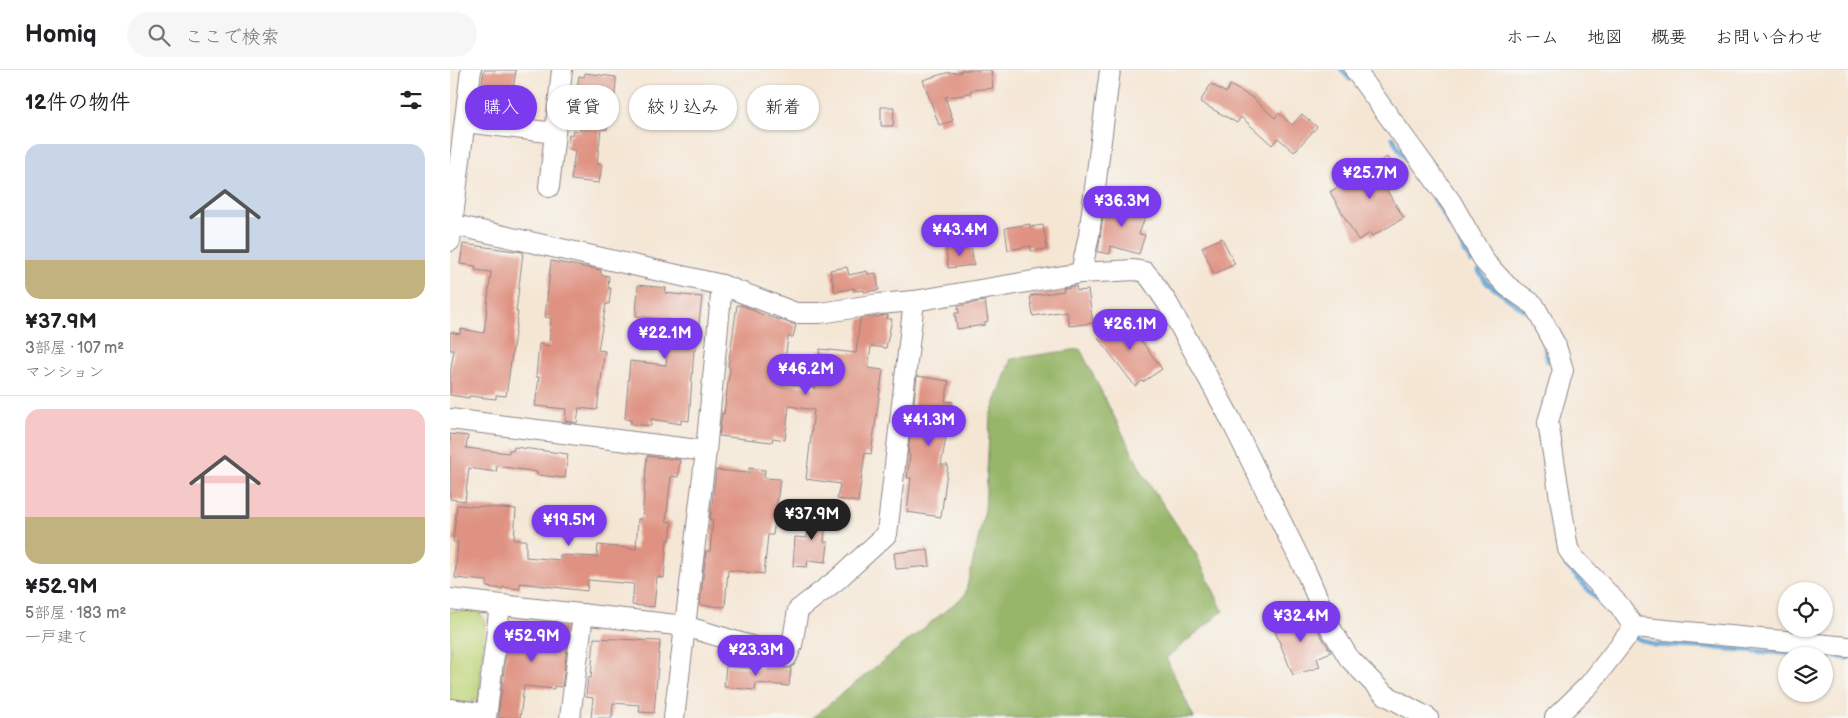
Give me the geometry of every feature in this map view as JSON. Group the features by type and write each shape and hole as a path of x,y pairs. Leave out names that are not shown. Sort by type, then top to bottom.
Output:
{"street":[{"path":"471,70 459,128 451,230 722,285 796,314 820,314 879,304 914,301 1081,273 1134,270 1145,272 1168,304 1230,418 1307,574 1331,629 1348,658 1384,694 1428,718"},
{"path":"549,187 562,70"},
{"path":"1081,273 1089,235 1110,70"},
{"path":"1355,70 1451,202 1485,262 1507,286 1534,305 1556,346 1563,370 1548,422 1568,549 1574,558 1619,604 1634,626"},
{"path":"459,128 555,133"},
{"path":"674,718 706,451 722,285"},
{"path":"450,599 686,626 787,657 792,645 798,610 838,579 887,534 914,301"},
{"path":"450,419 706,451"},
{"path":"450,709 486,716 500,604"},
{"path":"570,718 583,614"},
{"path":"1634,626 1848,647"},
{"path":"1555,718 1590,685 1634,626"}],"green space":[{"path":"1080,349 1143,474 1196,554 1223,611 1166,658 1194,718 812,718 965,595 985,510 990,416 1011,359"},
{"path":"450,611 479,612 485,620 479,698 467,704 450,701"}],"building":[{"path":"484,70 516,70 514,85 482,85"},
{"path":"960,70 991,70 993,88 971,90 971,93 965,93 965,95 945,97 953,121 939,125 923,80 946,73 961,72"},
{"path":"585,73 616,77 616,85 578,85 579,76 584,77"},
{"path":"1211,84 1226,93 1230,85 1253,98 1275,118 1279,113 1292,125 1302,114 1317,127 1294,152 1278,138 1272,145 1241,117 1237,123 1200,102"},
{"path":"881,107 894,107 893,126 881,126"},
{"path":"573,130 601,130 597,164 602,165 599,183 571,180 575,151 567,148 569,134 572,135"},
{"path":"1387,157 1402,182 1387,191 1404,218 1372,236 1370,233 1358,240 1330,192"},
{"path":"1105,200 1133,208 1136,204 1148,209 1139,234 1145,235 1139,254 1111,246 1110,254 1098,252"},
{"path":"1030,224 1030,227 1043,225 1047,249 1031,251 1031,246 1008,250 1005,228"},
{"path":"1222,238 1235,264 1214,274 1202,247"},
{"path":"463,244 523,252 516,312 518,312 506,396 496,395 496,399 450,395 450,374 454,350 450,350 450,332 460,334 461,329 484,333 491,272 475,270 476,266 460,264"},
{"path":"971,245 974,265 948,268 946,248"},
{"path":"551,261 601,270 601,275 609,276 608,288 611,288 609,304 606,304 598,350 605,351 597,410 579,408 577,423 565,421 566,409 535,406 539,377 536,377 539,344 549,346 551,318 545,317"},
{"path":"847,267 849,275 867,271 868,274 876,273 879,290 864,292 864,290 854,291 854,288 835,292 830,270"},
{"path":"638,285 666,288 665,293 702,297 696,350 694,350 689,421 681,420 681,424 651,419 651,426 631,424 631,420 625,419 630,361 666,365 670,320 636,316"},
{"path":"1076,286 1077,291 1088,290 1093,323 1069,326 1066,311 1033,316 1030,296 1064,291 1063,288"},
{"path":"985,301 988,321 985,322 985,325 957,329 955,313 959,313 958,306"},
{"path":"737,305 796,325 793,337 788,337 782,383 815,388 820,349 856,353 860,319 888,315 887,319 892,319 886,348 871,346 868,368 883,370 871,454 865,453 858,502 837,499 840,484 806,479 814,410 789,406 785,440 773,438 772,442 719,436 722,413 724,414 730,367 728,367"},
{"path":"1129,315 1145,335 1140,339 1162,369 1135,386 1098,338"},
{"path":"917,376 949,381 945,401 953,402 952,407 954,407 952,426 948,426 941,465 948,465 941,517 907,512 911,478 907,478 910,455 908,454"},
{"path":"450,434 468,436 466,448 509,453 509,450 513,451 514,447 568,454 565,478 537,475 537,472 497,466 496,472 469,468 465,501 450,499"},
{"path":"647,456 680,460 678,477 671,476 666,521 672,522 670,540 667,540 664,578 657,577 654,607 632,605 634,584 588,580 587,591 520,583 520,589 503,587 503,589 487,587 487,581 455,578 458,542 453,542 457,505 516,509 514,540 526,540 526,557 560,560 560,555 597,557 598,545 636,549 638,519 642,519"},
{"path":"749,468 765,470 764,478 780,479 773,535 768,535 764,574 728,570 725,607 700,605 706,551 710,551 713,520 710,520 716,470 749,473"},
{"path":"812,508 827,509 824,542 828,542 826,562 808,560 807,567 793,566 795,537 807,538"},
{"path":"928,549 930,566 896,569 894,553"},
{"path":"1310,611 1320,634 1331,652 1317,658 1320,667 1293,675 1273,626"},
{"path":"510,622 568,626 567,633 569,633 562,687 554,686 554,689 524,686 520,718 498,718"},
{"path":"594,638 660,641 654,713 639,712 640,705 613,703 612,718 591,718 593,698 586,697 588,678 591,678"},
{"path":"762,662 791,668 789,686 756,683 755,690 724,687 726,666 762,669"}],"waterway":[{"path":"1342,70 1350,79"},
{"path":"1393,138 1418,174"},
{"path":"1434,198 1450,225"},
{"path":"1460,242 1471,262"},
{"path":"1479,271 1487,283 1524,310"},
{"path":"1543,340 1548,361"},
{"path":"1566,565 1597,599"},
{"path":"1632,636 1654,645 1848,658"}]}
